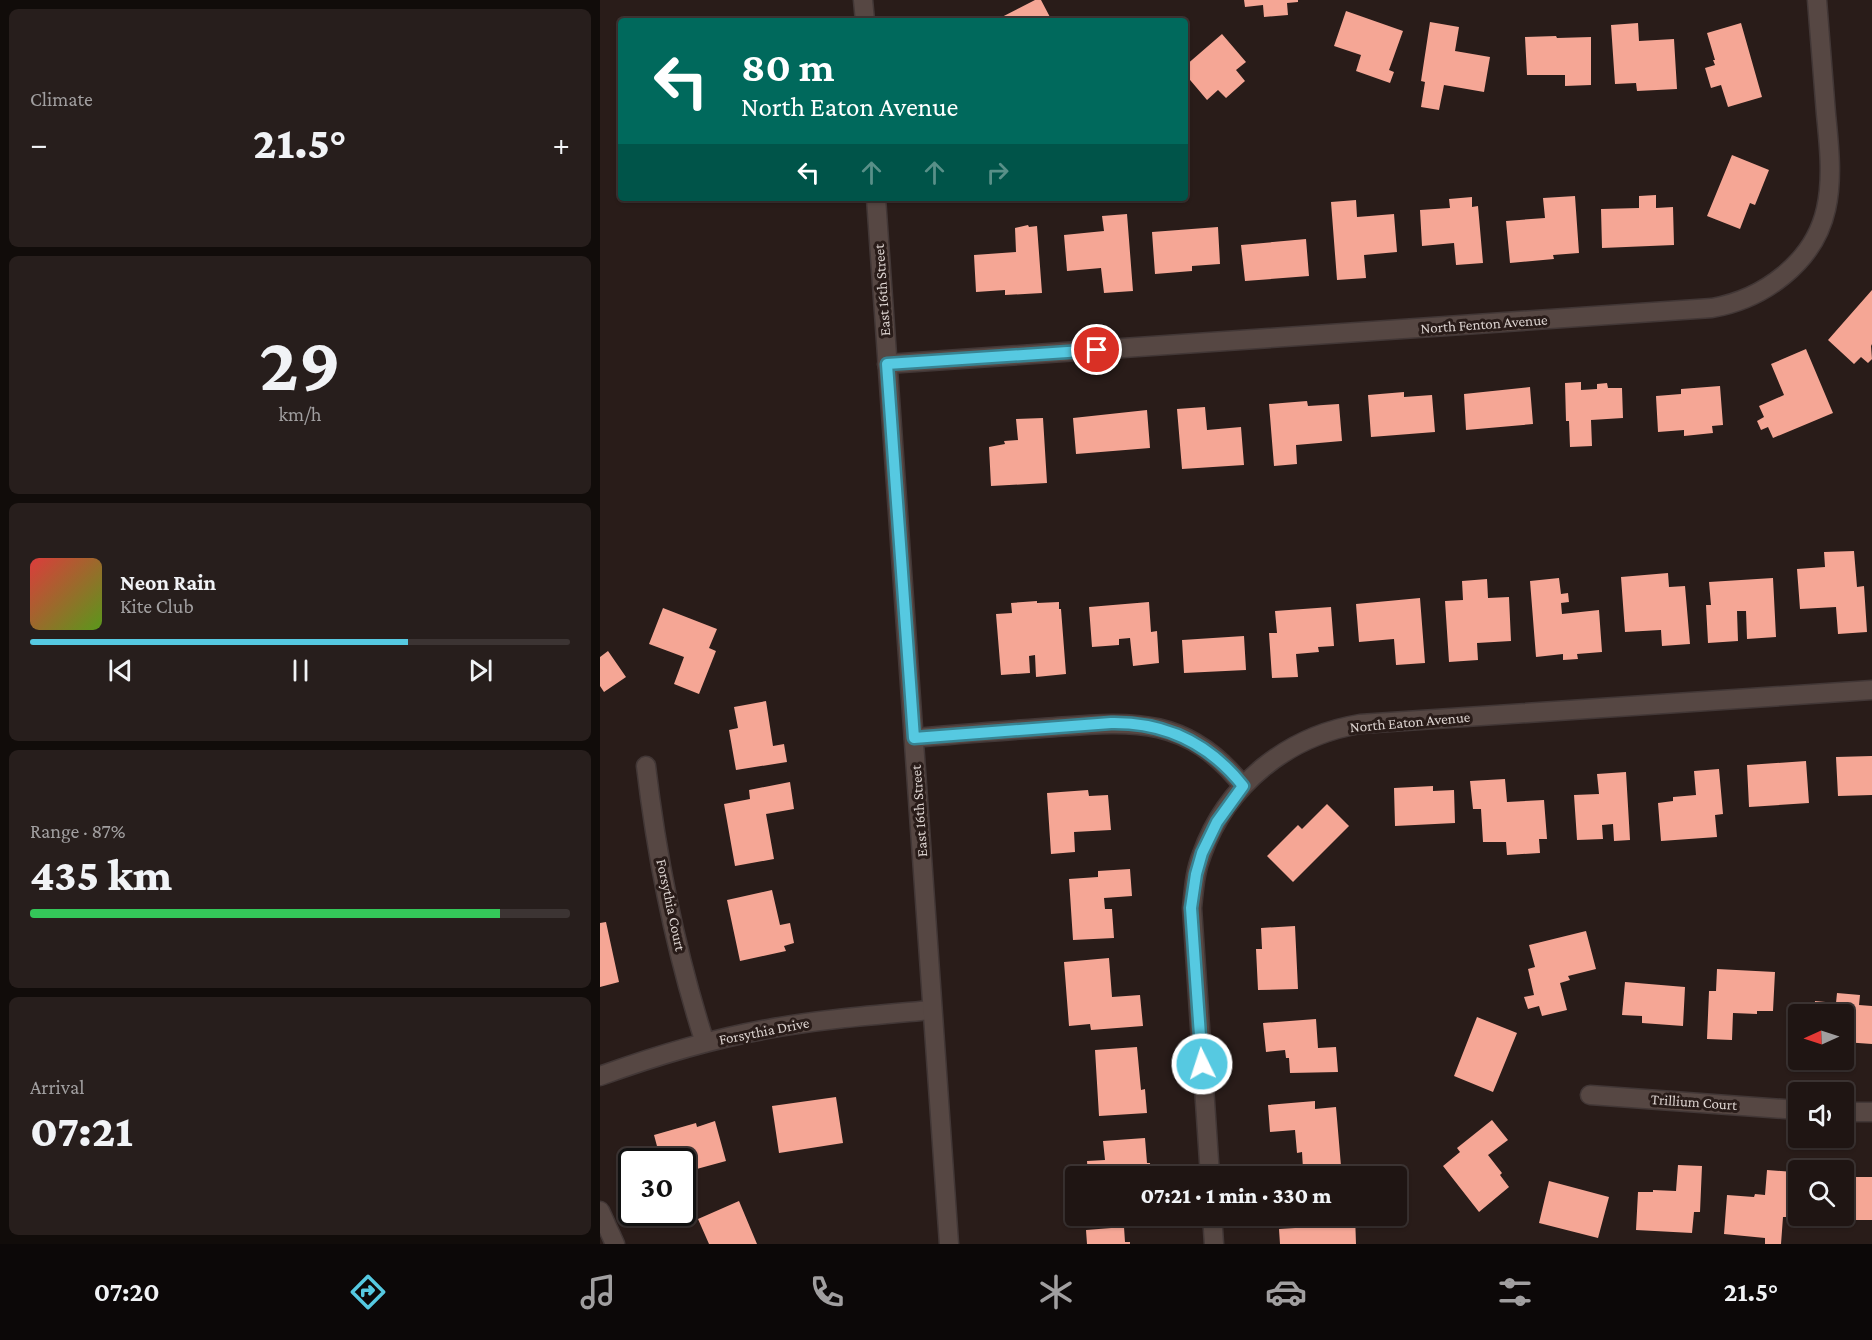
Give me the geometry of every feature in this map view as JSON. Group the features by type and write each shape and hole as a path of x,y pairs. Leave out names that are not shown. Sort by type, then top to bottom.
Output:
{"street":[{"path":"863,0 865,18"},
{"name":"North Fenton Avenue","path":"887,364 1712,308 1745,299 1766,289 1801,259 1813,240 1826,208 1830,162 1817,0"},
{"name":"East 16th Street","path":"876,201 949,1244"},
{"name":"North Eaton Avenue","path":"1208,1166 1191,908 1196,874 1202,853 1222,812 1243,786 1268,763 1307,740 1360,724 1872,690"},
{"path":"914,738 1111,723 1135,724 1170,731 1201,746 1220,760 1243,786"},
{"name":"Forsythia Court","path":"646,766 670,911 694,1010 705,1043"},
{"name":"Forsythia Drive","path":"600,1076 660,1055 748,1033 804,1023 932,1010"},
{"name":"Trillium Court","path":"1590,1095 1788,1109"},
{"path":"1854,1112 1872,1112"},
{"path":"600,1211 615,1244"},
{"path":"1213,1226 1214,1244"}],"building":[{"path":"1035,0 1041,0 1050,18 1000,18"},
{"path":"1244,0 1298,0 1298,2 1287,3 1288,15 1264,17 1263,5 1245,7"},
{"path":"1346,11 1403,31 1389,70 1394,72 1390,83 1356,71 1361,55 1334,46"},
{"path":"1430,22 1459,27 1455,51 1490,57 1484,92 1444,85 1439,110 1421,107 1425,82 1421,81"},
{"path":"1638,23 1639,41 1674,39 1677,89 1637,91 1636,83 1615,84 1611,25"},
{"path":"1741,23 1762,97 1728,107 1721,85 1711,88 1705,68 1715,65 1707,33"},
{"path":"1222,34 1246,62 1236,70 1245,81 1226,98 1218,90 1207,100 1188,78 1188,63"},
{"path":"1556,36 1557,38 1591,37 1591,85 1565,86 1565,75 1527,75 1525,37"},
{"path":"1732,155 1769,170 1755,205 1750,203 1740,229 1707,216"},
{"path":"1656,195 1656,208 1673,207 1674,245 1602,248 1601,209 1639,208 1639,196"},
{"path":"1575,196 1579,253 1553,255 1554,259 1510,263 1506,221 1545,218 1543,198"},
{"path":"1472,197 1472,207 1478,206 1483,263 1456,265 1454,243 1422,246 1420,210 1450,208 1449,199"},
{"path":"1356,200 1357,217 1394,214 1397,252 1364,255 1366,278 1337,280 1331,202"},
{"path":"1127,214 1133,291 1104,293 1101,268 1067,271 1064,235 1104,231 1102,216"},
{"path":"1028,225 1029,227 1037,226 1042,293 1005,295 1005,290 976,292 974,255 1016,252 1015,228"},
{"path":"1218,227 1220,264 1192,266 1192,271 1155,274 1152,232"},
{"path":"1306,239 1309,276 1245,281 1241,245"},
{"path":"1872,290 1872,359 1868,363 1861,357 1854,364 1828,340"},
{"path":"1806,349 1833,413 1773,438 1768,427 1761,430 1757,421 1764,417 1759,406 1784,395 1771,364"},
{"path":"1581,382 1581,390 1597,389 1597,384 1607,383 1608,388 1622,388 1623,418 1591,420 1592,446 1570,447 1569,421 1566,421 1565,383"},
{"path":"1720,386 1723,425 1712,426 1713,433 1684,436 1684,430 1658,432 1656,396 1681,394 1681,389"},
{"path":"1530,387 1533,424 1466,430 1464,394"},
{"path":"1404,392 1404,397 1432,395 1435,432 1371,437 1368,395"},
{"path":"1307,401 1308,406 1339,404 1342,441 1296,445 1297,464 1274,466 1269,404"},
{"path":"1205,407 1207,430 1241,427 1244,465 1182,469 1177,409"},
{"path":"1147,410 1150,448 1076,454 1073,418"},
{"path":"1043,418 1047,483 991,486 989,447 1005,444 1004,441 1018,440 1016,419"},
{"path":"1854,551 1857,587 1864,586 1867,632 1838,634 1836,607 1800,609 1797,569 1825,567 1824,552"},
{"path":"1668,573 1669,587 1685,586 1690,644 1662,646 1661,630 1625,632 1621,577"},
{"path":"1559,578 1561,594 1568,593 1569,602 1561,603 1562,614 1599,610 1602,652 1577,654 1578,659 1563,660 1563,654 1536,657 1530,581"},
{"path":"1773,578 1776,637 1747,639 1746,611 1737,611 1738,641 1708,643 1706,605 1711,605 1709,582"},
{"path":"1487,579 1488,598 1509,597 1511,641 1477,643 1478,660 1449,662 1445,601 1463,600 1462,581"},
{"path":"1420,598 1425,663 1396,665 1394,639 1359,642 1356,604"},
{"path":"1037,601 1037,603 1059,602 1066,674 1036,677 1035,655 1029,656 1030,673 1001,675 996,614 1012,613 1011,603"},
{"path":"1149,602 1151,632 1157,631 1159,663 1133,666 1130,638 1119,639 1119,645 1092,647 1089,607"},
{"path":"1331,607 1334,646 1318,647 1319,652 1296,654 1298,677 1272,678 1269,633 1277,633 1275,611"},
{"path":"663,608 717,629 709,648 716,651 699,694 674,684 684,657 649,644"},
{"path":"1244,636 1246,670 1184,673 1182,640"},
{"path":"608,651 626,677 604,692 600,686 600,657"},
{"path":"766,701 773,746 784,744 787,762 736,770 729,730 738,728 734,707"},
{"path":"1872,756 1872,795 1838,796 1836,757"},
{"path":"1806,761 1809,803 1749,807 1747,765"},
{"path":"1719,769 1723,814 1715,815 1717,837 1661,841 1658,803 1673,801 1673,797 1696,795 1694,771"},
{"path":"1626,772 1630,840 1614,841 1613,824 1602,825 1603,839 1577,840 1574,795 1599,794 1597,774"},
{"path":"1505,779 1507,802 1544,800 1547,839 1539,839 1540,853 1507,855 1506,842 1483,842 1481,809 1473,809 1470,781"},
{"path":"790,782 794,809 766,814 774,859 735,866 724,804 750,799 749,790"},
{"path":"1433,786 1433,791 1454,790 1455,823 1395,826 1394,788"},
{"path":"1088,790 1089,796 1108,795 1111,830 1074,832 1075,852 1051,854 1047,793"},
{"path":"1327,804 1349,826 1293,882 1267,856 1298,825 1302,829"},
{"path":"1130,869 1132,896 1104,898 1105,909 1112,909 1114,938 1073,940 1069,879 1098,877 1098,871"},
{"path":"772,890 780,925 790,923 794,943 784,946 786,951 740,961 727,900"},
{"path":"606,922 619,982 600,987 600,923"},
{"path":"1295,926 1298,989 1258,990 1256,949 1262,949 1261,928"},
{"path":"1586,931 1596,969 1568,976 1570,980 1560,983 1567,1010 1542,1016 1539,1006 1528,1009 1524,997 1534,995 1528,969 1535,967 1529,945"},
{"path":"1109,958 1112,997 1140,995 1143,1026 1091,1030 1090,1024 1069,1026 1064,962"},
{"path":"1717,969 1775,972 1773,1011 1757,1011 1757,1014 1733,1013 1732,1040 1707,1039 1709,991 1716,991"},
{"path":"1625,982 1685,987 1683,1026 1642,1023 1642,1016 1622,1015"},
{"path":"1837,993 1860,995 1859,1005 1872,1006 1872,1044 1854,1043 1854,1004 1815,1004 1815,1001 1836,1003"},
{"path":"1477,1017 1517,1033 1493,1092 1454,1076"},
{"path":"1316,1019 1318,1048 1336,1047 1338,1072 1290,1073 1289,1058 1286,1058 1285,1050 1266,1052 1263,1023"},
{"path":"1137,1047 1141,1090 1145,1089 1147,1113 1099,1116 1095,1050"},
{"path":"836,1097 843,1143 779,1153 772,1106"},
{"path":"1315,1101 1315,1109 1336,1107 1341,1166 1303,1166 1302,1152 1297,1153 1295,1130 1270,1132 1268,1105"},
{"path":"1492,1120 1508,1140 1488,1155 1502,1173 1500,1175 1509,1187 1479,1212 1443,1166 1460,1152 1457,1148"},
{"path":"715,1121 726,1161 696,1169 696,1148 658,1148 654,1135 696,1123 697,1127"},
{"path":"1145,1138 1147,1163 1150,1163 1150,1166 1087,1166 1087,1161 1105,1160 1103,1141"},
{"path":"1678,1165 1702,1166 1700,1212 1694,1212 1692,1233 1636,1230 1638,1192 1676,1191"},
{"path":"1767,1170 1788,1172 1788,1217 1783,1217 1781,1244 1765,1244 1765,1238 1724,1234 1727,1195 1754,1197 1755,1194 1765,1195"},
{"path":"1854,1177 1872,1177 1872,1220 1854,1220"},
{"path":"1549,1181 1609,1197 1598,1238 1539,1223"},
{"path":"739,1201 757,1244 709,1244 698,1219"},
{"path":"1355,1226 1356,1244 1280,1244 1279,1229"},
{"path":"1124,1227 1125,1242 1130,1242 1130,1244 1087,1244 1086,1230"}],"route":[{"path":"1097,350 887,364 914,738 1111,723 1135,724 1170,731 1201,746 1236,776 1243,786 1222,812 1202,853 1191,908 1202,1064"}]}
